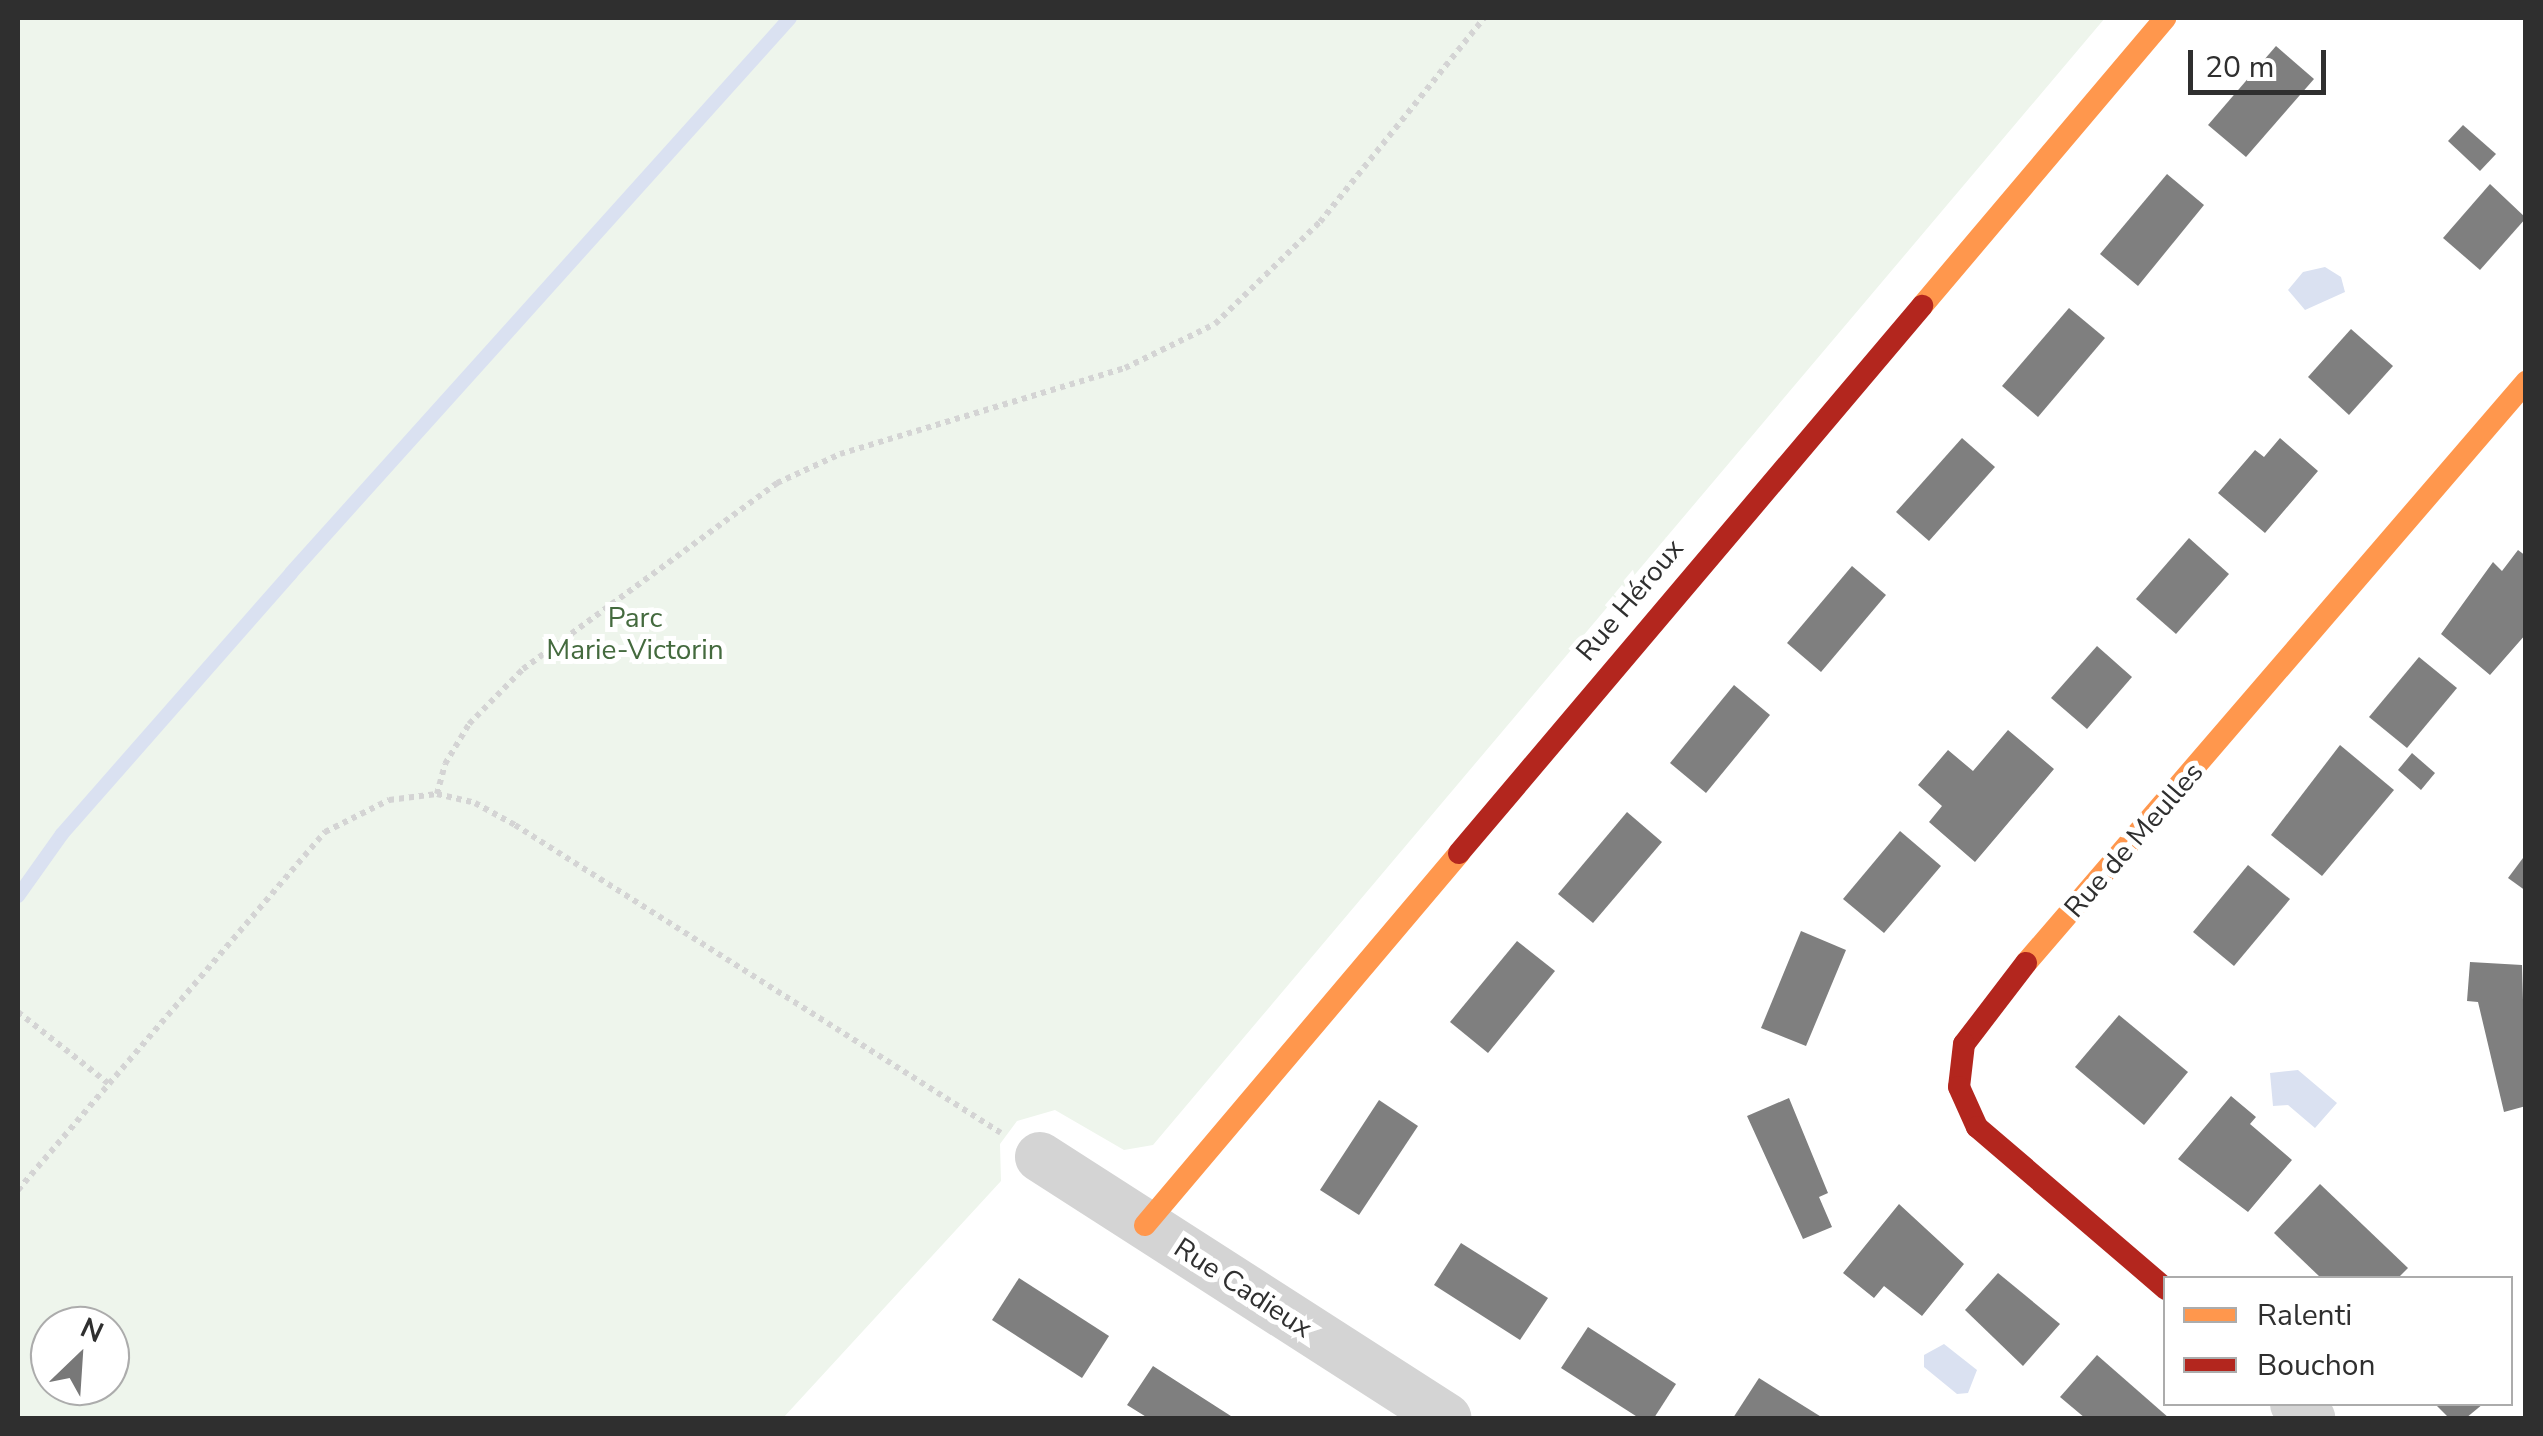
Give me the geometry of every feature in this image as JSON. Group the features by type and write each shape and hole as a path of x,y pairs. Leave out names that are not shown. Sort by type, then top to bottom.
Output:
{"street":[{"name":"Rue Héroux","path":"1145,1225 2165,18"},
{"name":"Rue de Meulles","path":"2163,1285 1977,1126 1959,1087 1964,1044 2526,382"},
{"name":"Rue Cadieux","path":"1040,1157 1447,1418"}],"path":[{"path":"437,794 445,764 469,724 522,669 778,483 840,454 1125,368 1215,324 1320,222 1484,18"},
{"path":"18,1190 325,832 377,804 437,794 475,803 515,825 1040,1157"},
{"path":"18,1012 108,1083"}],"green space":[{"name":"Parc Marie-Victorin","path":"18,18 2105,18 1153,1145 1124,1150 1055,1110 1017,1121 1000,1144 1001,1181 783,1418 18,1418"}],"water":[{"path":"2325,267 2341,277 2345,292 2305,310 2288,290 2303,272"},
{"path":"2298,1070 2337,1103 2315,1128 2288,1105 2273,1106 2270,1073"},
{"path":"1944,1344 1977,1370 1968,1393 1957,1394 1924,1367 1924,1355"}],"building":[{"path":"2276,46 2314,79 2246,157 2208,125"},
{"path":"2463,125 2496,154 2480,171 2448,141"},
{"path":"2167,174 2204,205 2138,286 2100,254"},
{"path":"2490,184 2526,218 2480,270 2443,238"},
{"path":"2069,308 2105,338 2038,417 2002,386"},
{"path":"2351,329 2393,366 2349,415 2308,377"},
{"path":"1962,438 1995,467 1929,541 1896,512"},
{"path":"2280,438 2318,471 2265,533 2218,493 2255,450 2264,457"},
{"path":"2189,538 2229,574 2176,634 2136,599"},
{"path":"2518,550 2526,556 2526,634 2490,675 2441,634 2493,562 2502,571"},
{"path":"1852,566 1886,595 1821,672 1787,643"},
{"path":"2097,646 2132,677 2087,729 2051,698"},
{"path":"2419,657 2457,688 2407,748 2369,717"},
{"path":"1734,685 1770,715 1706,793 1670,763"},
{"path":"2008,730 2054,769 1975,862 1929,822 1942,806 1918,785 1948,750 1973,771"},
{"path":"2340,745 2394,790 2322,876 2271,835"},
{"path":"2412,753 2435,773 2421,790 2398,770"},
{"path":"1627,812 1662,842 1593,923 1558,894"},
{"path":"1900,831 1941,866 1884,933 1843,899"},
{"path":"2526,854 2526,891 2508,878"},
{"path":"2248,865 2290,899 2234,966 2193,932"},
{"path":"1801,931 1846,950 1806,1046 1761,1028"},
{"path":"1517,941 1555,971 1488,1053 1450,1022"},
{"path":"2470,962 2522,965 2526,1106 2504,1112 2478,1002 2467,1001"},
{"path":"2119,1015 2188,1072 2144,1125 2075,1067"},
{"path":"2231,1096 2256,1117 2250,1124 2292,1160 2248,1212 2178,1159"},
{"path":"1789,1098 1828,1193 1819,1197 1832,1227 1803,1239 1747,1116"},
{"path":"1379,1100 1418,1126 1359,1215 1320,1190"},
{"path":"2320,1184 2408,1268 2400,1276 2319,1276 2274,1233"},
{"path":"1899,1204 1964,1264 1922,1316 1884,1286 1874,1298 1843,1273"},
{"path":"1461,1243 1548,1298 1520,1340 1434,1285"},
{"path":"1998,1273 2060,1324 2023,1366 1965,1310"},
{"path":"1019,1278 1109,1336 1082,1378 992,1320"},
{"path":"1588,1327 1676,1384 1654,1418 1639,1418 1561,1368"},
{"path":"2097,1355 2169,1418 2085,1418 2060,1397"},
{"path":"1153,1366 1234,1418 1148,1418 1127,1405"},
{"path":"1759,1378 1823,1418 1733,1418"},
{"path":"2437,1406 2481,1406 2466,1418 2449,1418"}],"waterway":[{"path":"18,896 62,834 291,573 790,18"}],"traffic: slow":[{"path":"1922,306 2165,18"},
{"path":"2026,963 2526,382"},
{"path":"1145,1225 1459,853"}],"traffic: jam":[{"path":"1459,853 1922,306"},
{"path":"2026,963 1964,1044 1959,1087 1977,1127 2163,1286"}]}
